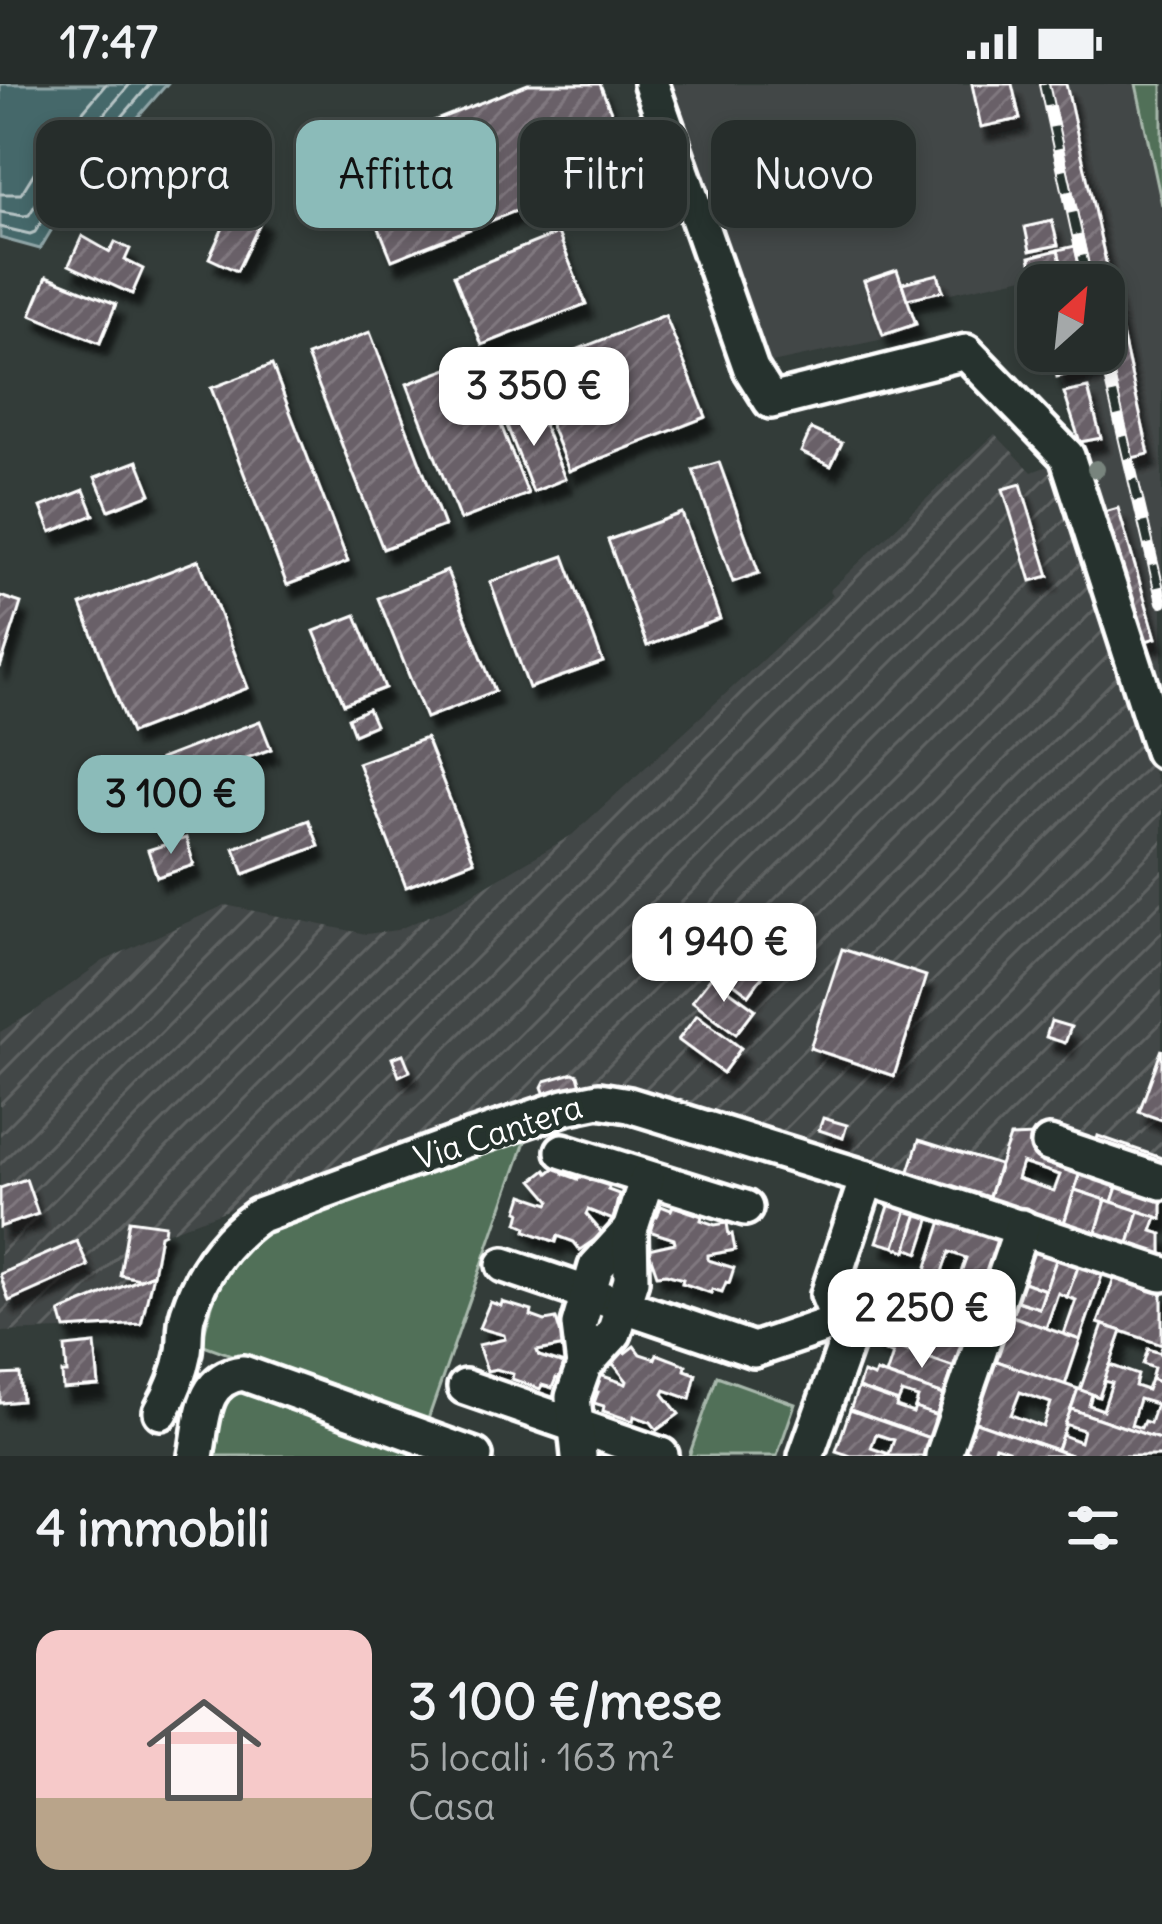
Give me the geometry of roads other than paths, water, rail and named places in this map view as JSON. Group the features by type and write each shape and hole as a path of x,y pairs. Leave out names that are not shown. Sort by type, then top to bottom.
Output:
{"street":[{"path":"651,84 751,369 771,401 966,352 1067,456 1162,751"},
{"name":"Via Cantera","path":"161,1412 172,1392 184,1349 186,1318 203,1275 220,1249 258,1216 483,1134 599,1100 867,1178 1162,1274"},
{"path":"1049,1144 1162,1182"},
{"path":"562,1151 745,1208"},
{"path":"576,1440 573,1397 584,1366 614,1333 631,1280 630,1230 647,1178"},
{"path":"806,1456 847,1341 828,1295 867,1178"},
{"path":"943,1456 1022,1227"},
{"path":"584,1366 579,1325 596,1267 630,1230"},
{"path":"505,1265 754,1350 839,1321"},
{"path":"196,1456 208,1395 216,1382 243,1373 475,1456"},
{"path":"465,1387 576,1440 661,1454"}],"water":[{"path":"0,84 167,84 136,120 36,120 36,228 53,228 40,249 0,238"}],"railway":[{"path":"1044,84 1083,264"},
{"path":"1108,372 1162,602"}]}
